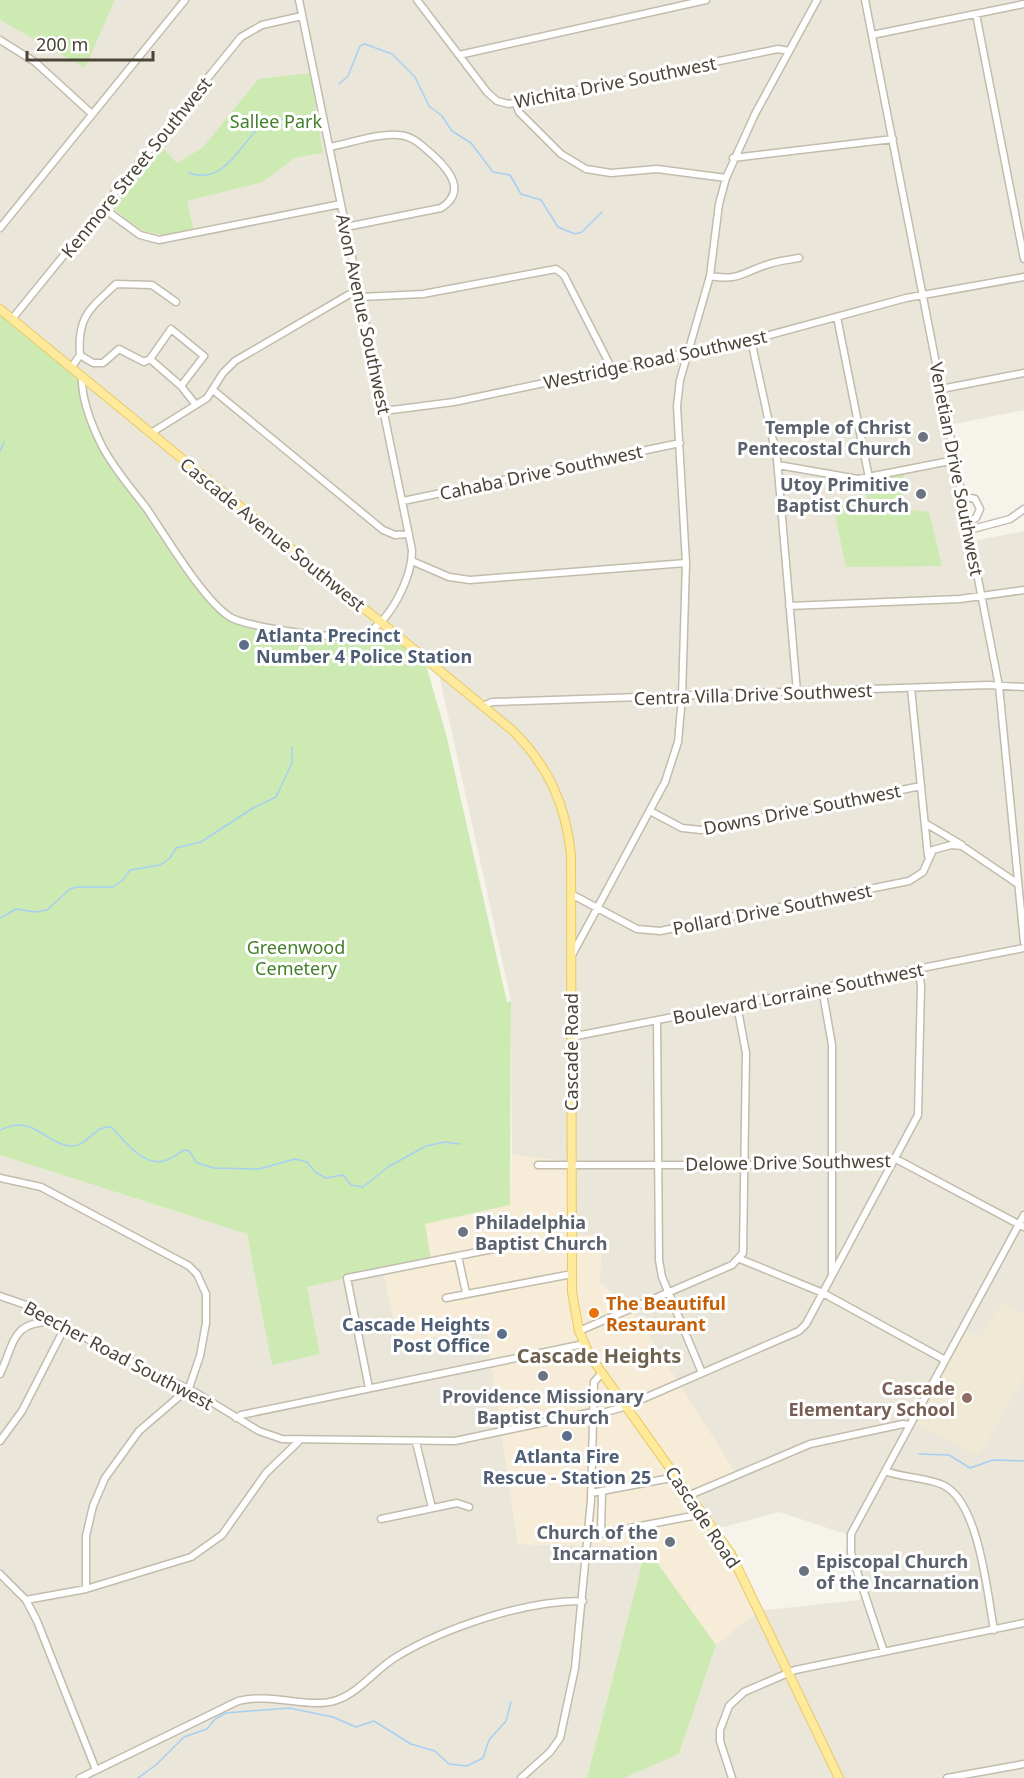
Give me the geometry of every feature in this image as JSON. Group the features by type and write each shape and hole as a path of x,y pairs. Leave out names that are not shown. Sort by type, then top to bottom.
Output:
{"main road":[{"name":"Cascade Avenue Southwest","path":"0,309 483,706 527,745 555,787 569,834 571,898"},
{"name":"Cascade Road","path":"571,898 572,1274 573,1304 579,1331 601,1374 731,1554 839,1778"}],"street":[{"path":"0,228 185,0"},
{"name":"Avon Avenue Southwest","path":"299,0 409,534 412,561 404,587 380,621"},
{"name":"Wichita Drive Southwest","path":"417,0 491,97 502,103 516,104 778,49 789,51"},
{"path":"459,56 706,0"},
{"path":"571,955 650,811 675,756 682,697 686,563 677,394 710,276 718,204 733,158 817,0"},
{"name":"Venetian Drive Southwest","path":"865,0 999,686 1024,942"},
{"path":"872,35 1024,4"},
{"path":"976,14 1024,259"},
{"name":"Kenmore Street Southwest","path":"12,319 242,37 262,25 302,16"},
{"path":"0,49 2,41 35,62 92,114"},
{"path":"516,104 519,112 561,154 586,169 611,173 657,169 726,178"},
{"path":"330,147 391,135 406,136 419,143 448,169 455,182 452,197 441,208 346,227"},
{"path":"733,158 893,139"},
{"path":"103,208 140,235 159,240 341,204"},
{"path":"710,276 723,278 743,275 765,265 799,258"},
{"path":"151,434 196,405 213,390 223,373 235,360 348,295 423,294 556,269 564,275 612,369"},
{"name":"Westridge Road Southwest","path":"384,411 454,402 751,340 923,295 1024,277"},
{"path":"71,368 80,355 79,340 84,315 116,284 152,285 176,302"},
{"path":"837,317 870,478"},
{"path":"80,355 93,363 103,363 119,349 144,362 150,359 171,329 204,356 181,386"},
{"path":"751,340 777,465 797,692"},
{"path":"150,359 181,386 196,405"},
{"path":"941,389 1024,373"},
{"path":"82,376 83,394 108,456 221,610 241,622 288,632 361,636 380,621"},
{"path":"213,390 383,530 395,535 409,534"},
{"name":"Cahaba Drive Southwest","path":"403,501 680,443"},
{"path":"777,465 847,479 870,478 955,460"},
{"path":"962,496 975,499 980,509 976,518 968,522"},
{"path":"969,530 1010,519 1024,509"},
{"path":"412,561 449,577 470,580 686,563"},
{"path":"789,606 982,597 1024,590"},
{"name":"Centra Villa Drive Southwest","path":"483,706 492,702 911,688 1024,687"},
{"path":"911,688 928,856"},
{"name":"Downs Drive Southwest","path":"650,811 682,828 701,830 921,786"},
{"path":"925,823 932,825 1018,884"},
{"path":"928,856 941,846 962,846"},
{"name":"Pollard Drive Southwest","path":"571,898 597,907 637,929 660,931 909,881 923,872 928,856"},
{"name":"Boulevard Lorraine Southwest","path":"572,1037 1024,948"},
{"name":"Beecher Road Southwest","path":"0,1296 26,1305 117,1355 189,1389 271,1437 299,1441 416,1442 483,1436 624,1407 799,1331 806,1324 914,1125 920,1106 921,985 918,968"},
{"path":"822,988 832,1045 832,1277"},
{"path":"579,1331 732,1265 740,1259 745,1246 746,1053 737,1005"},
{"path":"657,1021 659,1260 669,1292 702,1373"},
{"name":"Delowe Drive Southwest","path":"538,1165 832,1165 896,1159 1022,1226"},
{"path":"0,1178 41,1187 189,1266 197,1274 206,1294 206,1323 200,1356 189,1389 139,1431 105,1478 93,1506 86,1536 86,1589"},
{"path":"884,1652 850,1543 853,1528 1022,1226 1024,1215"},
{"path":"369,1388 347,1278 498,1248"},
{"path":"458,1256 466,1293"},
{"path":"740,1259 823,1293 945,1360"},
{"path":"446,1298 572,1274"},
{"path":"0,1374 13,1340 21,1329 35,1322 56,1322"},
{"path":"0,1441 22,1412 65,1327"},
{"path":"236,1418 584,1344"},
{"path":"521,1778 550,1752 560,1738 575,1668 583,1601 591,1493 594,1382 601,1374"},
{"path":"690,1496 810,1444 903,1424 909,1425"},
{"path":"26,1600 86,1589 184,1560 204,1550 222,1535 266,1473 299,1441"},
{"path":"416,1442 432,1508"},
{"path":"885,1471 941,1484 962,1501 975,1534 994,1630"},
{"path":"591,1493 676,1477"},
{"path":"601,1534 602,1492"},
{"path":"381,1519 457,1503 469,1507"},
{"path":"588,1536 704,1514"},
{"path":"0,1574 26,1600 38,1621 96,1770"},
{"path":"80,1778 238,1701 266,1696 317,1703 334,1701 350,1694 396,1657 454,1630 517,1611 583,1601"},
{"path":"732,1778 720,1741 723,1718 729,1706 744,1692 788,1672 1024,1623"},
{"path":"947,1778 1024,1764"}],"shaded area":[{"path":"115,0 1024,0 1024,410 949,425 969,542 1024,531 1024,1315 1003,1303 978,1456 1024,1376 1024,1778 624,1778 679,1754 716,1645 758,1611 859,1600 869,1588 846,1534 779,1512 716,1529 688,1497 630,1306 600,1283 601,1235 573,1235 576,1162 512,1155 511,1001 439,674 380,622 372,630 350,637 272,634 241,623 217,604 0,308 0,20 85,68","holes":["258,79 323,153 295,158 263,182 187,201 194,230 164,236 157,143 177,163 203,147"]},
{"path":"0,1155 247,1234 273,1364 320,1354 307,1287 383,1270 399,1343 486,1327 518,1544 646,1547 587,1778 0,1778"},
{"path":"512,1155 576,1162 573,1235 601,1235 600,1283 630,1306 737,1475 688,1497 716,1529 758,1611 716,1645 646,1547 518,1544 486,1328 398,1344 383,1270 424,1224 510,1205"},
{"name":"Cascade Elementary School","path":"1003,1303 1024,1315 1024,1376 978,1456 911,1421 959,1331 980,1336"}],"green space":[{"path":"0,0 115,0 85,68 0,20"},
{"name":"Sallee Park","path":"310,73 323,153 295,158 263,182 187,201 194,230 166,234 147,232 108,204 157,142 177,163 203,147 258,79"},
{"name":"Greenwood Cemetery","path":"0,308 85,376 90,418 117,470 217,604 242,623 272,634 361,635 380,621 424,658 446,734 507,1002 511,1001 510,1205 425,1224 431,1260 307,1287 320,1354 272,1365 247,1234 0,1155"},
{"path":"904,474 904,509 929,512 942,566 846,567 833,506 867,499 865,483"},
{"path":"646,1547 716,1645 679,1754 624,1778 587,1778"}],"waterway":[{"path":"339,84 348,76 360,46 365,44 392,54 415,77 429,106 442,116 452,131 471,143 493,172 510,175 521,194 541,200 558,227 575,234 582,232 602,212"},
{"path":"189,173 200,175 219,170 234,157 257,130 267,124 296,115"},
{"path":"0,451 4,442"},
{"path":"0,918 16,909 35,912 47,910 70,889 77,887 113,887 123,880 130,870 160,865 170,858 176,848 201,842 253,808 276,797 292,763 292,747"},
{"path":"0,1130 18,1125 25,1126 63,1145 70,1146 82,1143 100,1129 111,1127 136,1152 151,1161 167,1160 184,1150 189,1151 197,1163 214,1168 259,1169 295,1159 307,1162 315,1172 326,1178 343,1175 351,1185 363,1187 388,1167 426,1146 445,1142 460,1144"},
{"path":"919,1454 949,1455 970,1468 993,1460 1024,1461"},
{"path":"138,1778 157,1764 184,1737 207,1729 215,1719 226,1713 289,1708 333,1717 356,1727 374,1721 411,1744 435,1751 449,1764 467,1766 483,1758 489,1740 506,1721 511,1702"}],"place":[{"name":"Temple of Christ Pentecostal Church","path":"923,437"},
{"name":"Utoy Primitive Baptist Church","path":"921,494"},
{"name":"Atlanta Precinct Number 4 Police Station","path":"244,645"},
{"name":"Philadelphia Baptist Church","path":"463,1232"},
{"name":"The Beautiful Restaurant","path":"594,1313"},
{"name":"Cascade Heights Post Office","path":"502,1334"},
{"name":"Providence Missionary Baptist Church","path":"543,1376"},
{"name":"Cascade Elementary School","path":"967,1398"},
{"name":"Atlanta Fire Rescue - Station 25","path":"567,1436"},
{"name":"Church of the Incarnation","path":"670,1542"},
{"name":"Episcopal Church of the Incarnation","path":"804,1571"}],"district":[{"name":"Cascade Heights","path":"599,1355"}]}
